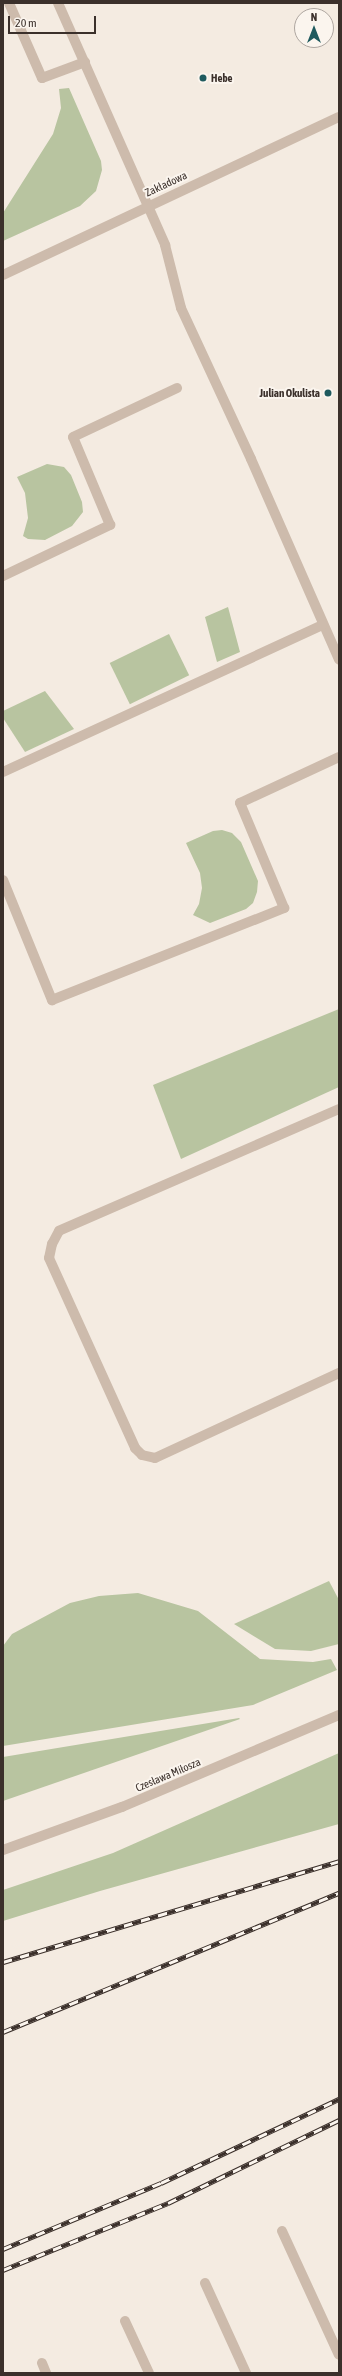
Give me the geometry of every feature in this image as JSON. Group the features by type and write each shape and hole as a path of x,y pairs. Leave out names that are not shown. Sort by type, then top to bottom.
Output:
{"street":[{"path":"9,3 42,78 84,62"},
{"path":"58,3 165,245 181,308 251,458 322,625 339,659"},
{"name":"Zakładowa","path":"3,275 339,117"},
{"path":"3,576 110,525 73,437 177,388"},
{"path":"3,772 322,625"},
{"path":"3,880 52,1000 284,908 240,803 339,757"},
{"path":"339,1109 59,1231 52,1244 50,1258 135,1448 142,1455 155,1458 339,1373"},
{"name":"Czesława Miłosza","path":"3,1850 122,1807 339,1715"},
{"path":"282,2232 339,2355"},
{"path":"205,2283 246,2373"},
{"path":"125,2322 149,2373"},
{"path":"42,2363 46,2373"}],"green space":[{"path":"69,88 101,161 102,170 96,191 80,206 3,241 3,213 53,134 61,108 59,89"},
{"path":"47,464 64,467 71,475 82,502 83,512 72,526 45,540 28,539 23,536 28,518 25,493 17,477"},
{"path":"228,607 240,652 217,662 205,617"},
{"path":"169,634 189,675 130,704 110,663"},
{"path":"45,691 74,729 25,752 3,718 3,711"},
{"path":"222,830 232,833 241,842 258,881 257,892 253,903 246,909 210,923 193,915 199,904 202,888 200,873 186,843 213,831"},
{"path":"339,1009 339,1087 181,1159 153,1085"},
{"path":"329,1581 339,1600 339,1644 311,1651 275,1649 234,1624"},
{"path":"138,1593 198,1611 260,1659 313,1662 331,1659 337,1670 253,1705 3,1746 3,1646 12,1634 70,1603 99,1596"},
{"path":"240,1719 3,1801 3,1757"},
{"path":"339,1753 339,1824 100,1891 3,1921 3,1890 113,1853"}],"railway":[{"path":"3,1962 339,1861"},
{"path":"3,2032 339,1893"},
{"path":"3,2249 161,2183 339,2099"},
{"path":"3,2270 168,2203 339,2120"}],"place":[{"name":"Hebe","path":"203,78"},
{"name":"Julian Okulista","path":"328,393"}]}
